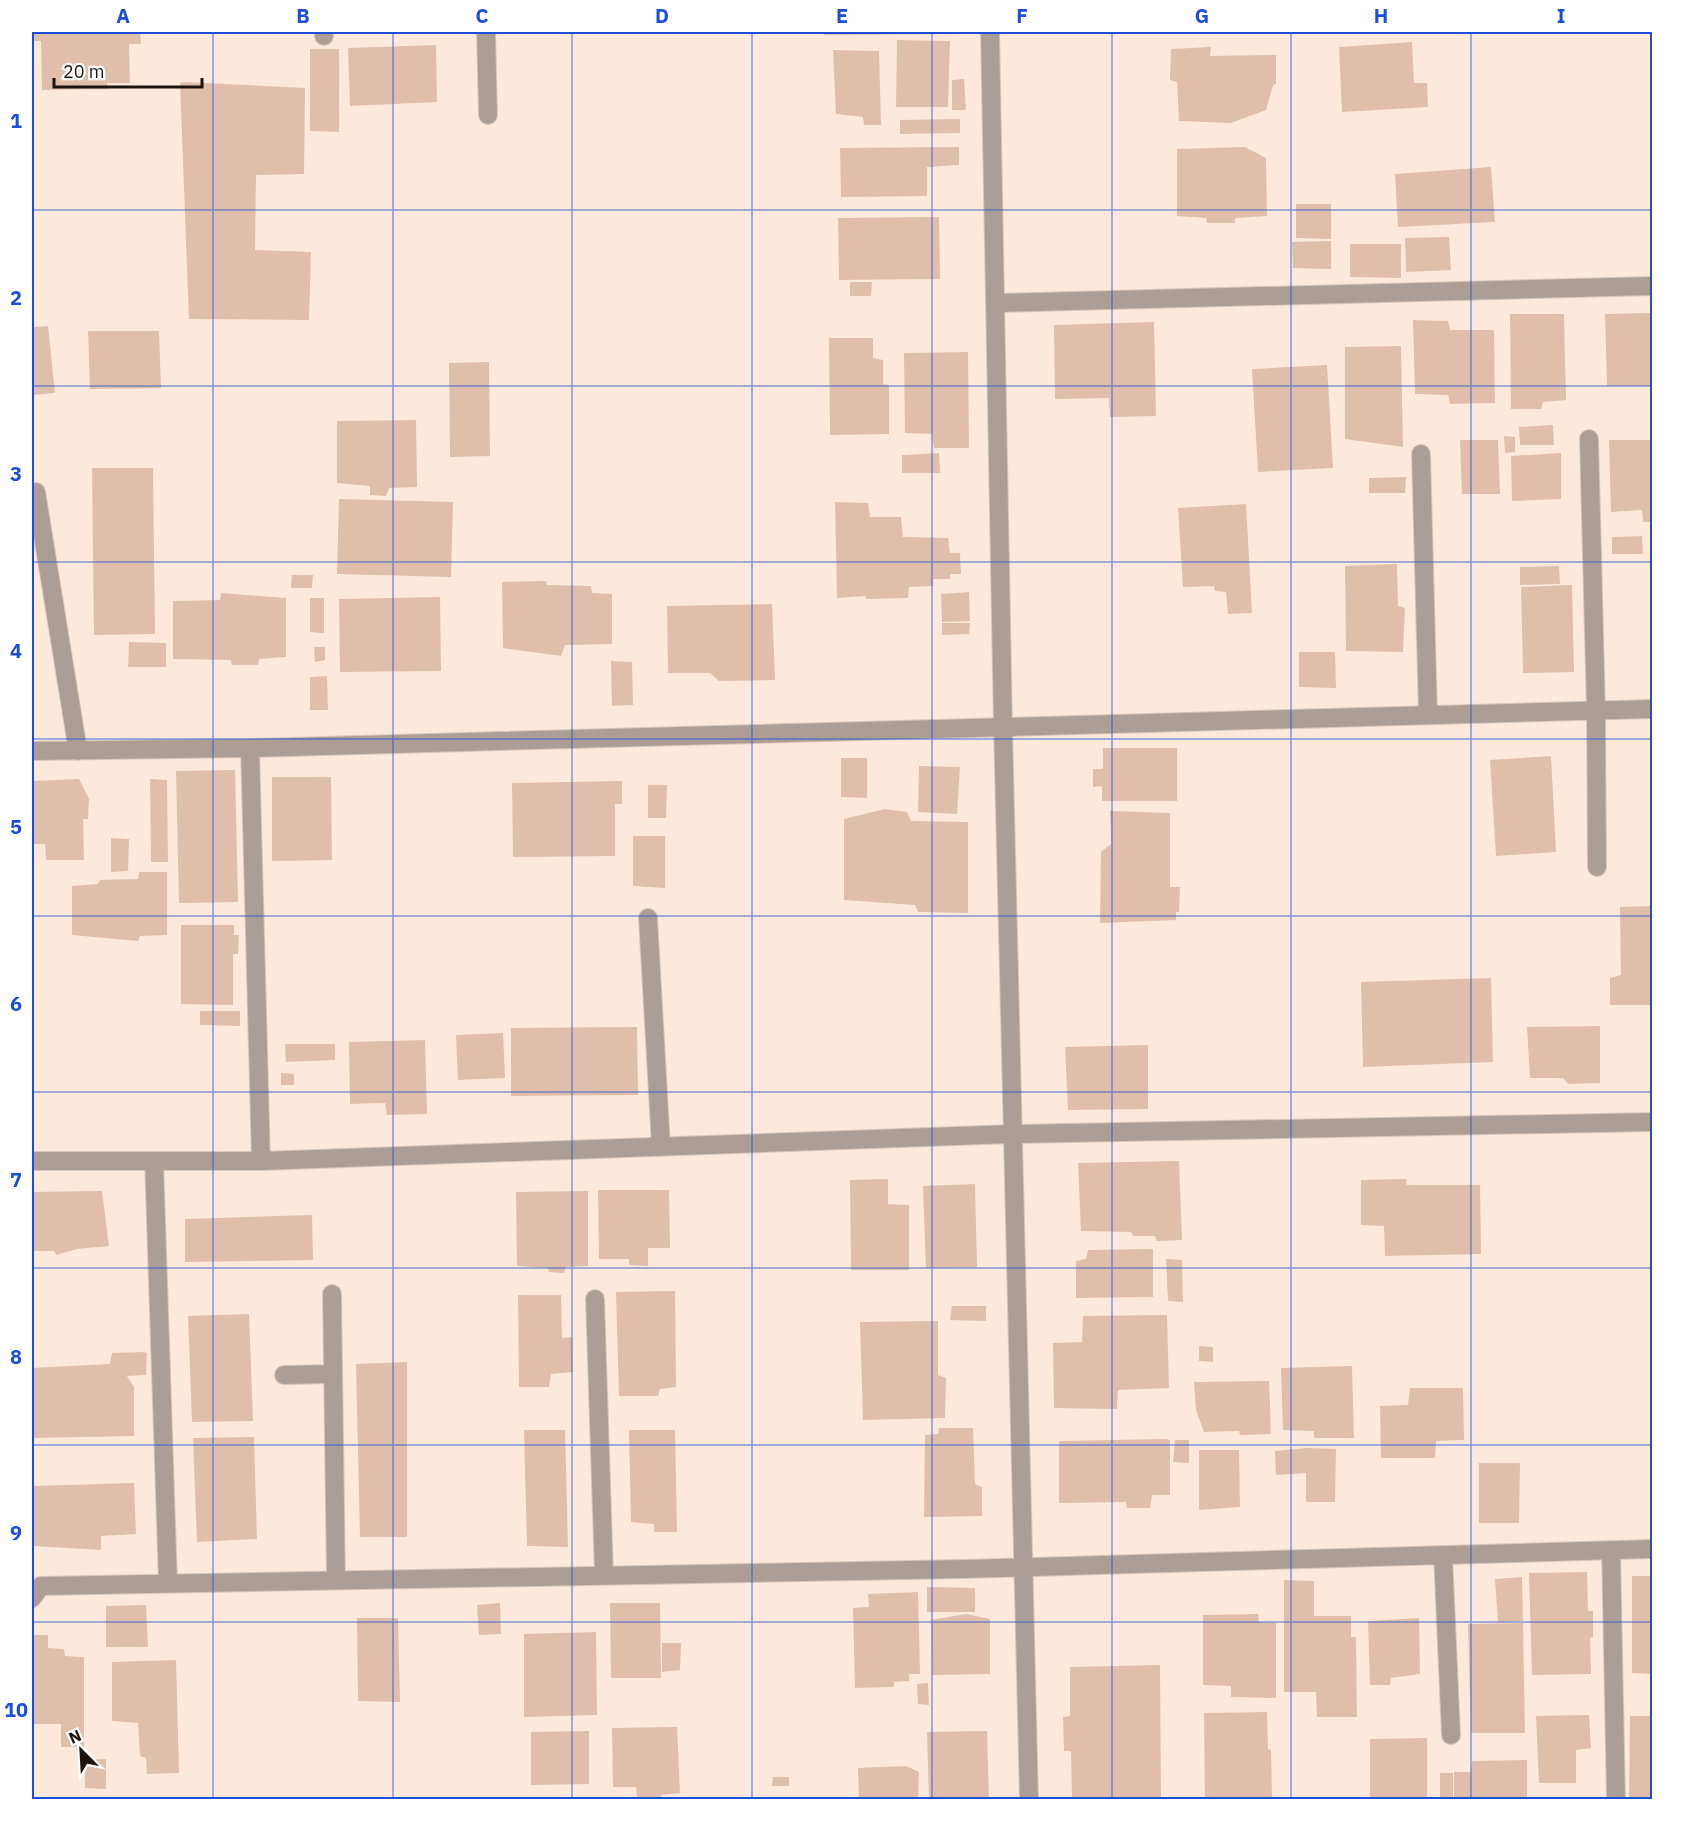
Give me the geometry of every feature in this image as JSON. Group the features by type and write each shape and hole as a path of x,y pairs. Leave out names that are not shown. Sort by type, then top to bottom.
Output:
{"street":[{"path":"486,32 488,115"},
{"path":"990,32 1003,727 1029,1800"},
{"path":"996,303 1653,286"},
{"path":"1589,439 1598,867"},
{"path":"1421,454 1428,715"},
{"path":"36,492 78,751"},
{"path":"32,752 1653,709"},
{"path":"250,748 261,1161"},
{"path":"648,918 661,1146"},
{"path":"32,1161 261,1161 1012,1134 1653,1122"},
{"path":"154,1161 168,1582"},
{"path":"332,1294 336,1580"},
{"path":"595,1299 604,1575"},
{"path":"284,1375 333,1374"},
{"path":"35,1588 168,1582 964,1569 1653,1549"},
{"path":"1611,1550 1616,1800"},
{"path":"1443,1555 1451,1735"}],"building":[{"path":"33,32 140,32 141,44 129,44 130,83 107,83 108,89 42,90 41,41 33,41"},
{"path":"824,32 962,32 962,34 824,35"},
{"path":"897,40 950,41 948,107 896,107"},
{"path":"1412,42 1414,83 1427,83 1428,107 1342,112 1339,47"},
{"path":"436,45 437,102 350,106 348,48"},
{"path":"1211,47 1210,56 1276,55 1276,84 1273,85 1266,110 1231,123 1179,121 1177,82 1170,80 1171,49"},
{"path":"310,49 339,49 339,132 310,131"},
{"path":"833,50 879,51 881,125 864,125 863,117 836,114"},
{"path":"964,79 966,110 952,110 952,80"},
{"path":"180,83 305,88 304,174 256,175 255,250 311,252 309,320 189,319"},
{"path":"960,119 960,133 900,134 900,120"},
{"path":"959,147 959,165 927,167 927,196 841,197 840,148"},
{"path":"1245,147 1266,158 1267,216 1235,218 1235,223 1207,223 1206,218 1177,216 1177,149"},
{"path":"1491,167 1495,222 1398,227 1395,174"},
{"path":"1296,204 1331,204 1331,239 1296,238"},
{"path":"939,217 940,279 839,280 838,218"},
{"path":"1449,237 1451,270 1406,272 1405,238"},
{"path":"1331,241 1331,269 1293,268 1292,242"},
{"path":"1350,244 1401,244 1401,278 1350,277"},
{"path":"850,282 872,282 871,296 850,296"},
{"path":"1652,313 1652,386 1607,386 1605,314"},
{"path":"1510,314 1564,314 1566,400 1543,402 1541,409 1511,409"},
{"path":"1413,320 1448,321 1450,330 1494,330 1495,403 1450,404 1448,395 1415,394"},
{"path":"1154,322 1156,416 1110,417 1109,398 1055,399 1054,325"},
{"path":"48,326 55,393 32,395 32,327"},
{"path":"88,331 159,331 161,388 90,389"},
{"path":"829,338 873,338 873,358 883,360 883,384 889,385 889,434 830,435"},
{"path":"1401,346 1403,447 1345,439 1345,347"},
{"path":"968,352 969,448 934,448 932,434 905,433 904,353"},
{"path":"489,362 490,456 450,457 449,363"},
{"path":"1327,365 1333,468 1258,472 1252,369"},
{"path":"416,420 417,487 389,488 386,496 370,495 370,486 337,483 337,421"},
{"path":"1553,425 1554,445 1520,445 1519,427"},
{"path":"1504,436 1515,437 1515,452 1505,453"},
{"path":"1460,440 1498,440 1500,494 1462,494"},
{"path":"1609,440 1652,440 1652,522 1643,522 1642,510 1611,512"},
{"path":"939,453 940,473 902,473 902,455"},
{"path":"1561,453 1561,499 1512,501 1511,456"},
{"path":"92,468 153,468 155,634 94,635"},
{"path":"1406,477 1405,493 1369,493 1369,478"},
{"path":"339,499 453,502 451,577 337,574"},
{"path":"835,502 868,503 870,517 901,517 903,537 948,538 950,553 960,553 961,574 950,574 950,579 933,579 933,586 909,587 908,598 866,599 865,596 837,598"},
{"path":"1246,504 1252,613 1228,614 1226,592 1215,591 1214,586 1183,587 1178,508"},
{"path":"1642,536 1643,554 1612,554 1612,537"},
{"path":"1397,564 1398,606 1405,608 1403,652 1346,651 1345,566"},
{"path":"1559,566 1560,584 1520,585 1520,567"},
{"path":"292,575 313,575 312,588 291,588"},
{"path":"546,581 547,585 591,586 592,593 612,594 612,644 565,645 561,656 503,648 502,582"},
{"path":"1572,585 1574,672 1523,673 1521,587"},
{"path":"969,592 970,621 942,622 941,594"},
{"path":"221,593 286,598 286,657 259,659 258,665 232,665 231,660 173,659 173,601 220,600"},
{"path":"440,597 441,671 340,672 339,599"},
{"path":"310,598 324,598 324,633 310,632"},
{"path":"772,604 775,680 719,681 710,673 668,673 667,606"},
{"path":"942,623 970,623 969,634 942,635"},
{"path":"129,642 166,643 166,667 128,667"},
{"path":"314,647 325,647 325,660 315,662"},
{"path":"1299,652 1335,652 1336,688 1299,687"},
{"path":"611,661 632,662 633,705 612,706"},
{"path":"327,676 328,710 310,710 310,677"},
{"path":"1103,748 1177,748 1177,801 1102,801 1102,786 1093,787 1093,769 1103,769"},
{"path":"1551,756 1556,852 1496,856 1490,760"},
{"path":"841,758 867,758 867,798 841,797"},
{"path":"919,766 960,767 957,814 918,812"},
{"path":"235,770 238,902 179,903 176,771"},
{"path":"272,777 331,777 332,860 272,861"},
{"path":"79,779 89,799 88,819 83,819 84,860 46,860 45,844 32,844 32,781"},
{"path":"150,779 167,780 168,862 151,862"},
{"path":"622,781 622,804 615,804 615,856 513,857 512,783"},
{"path":"648,785 667,785 666,818 648,818"},
{"path":"885,809 907,812 911,821 968,822 968,913 918,912 915,905 844,900 844,819"},
{"path":"1110,811 1170,813 1170,887 1180,887 1179,912 1176,912 1176,920 1100,923 1101,852 1111,844"},
{"path":"633,836 665,836 665,888 633,886"},
{"path":"111,838 129,839 128,871 111,872"},
{"path":"139,872 167,872 167,935 140,936 138,941 72,935 72,886 98,884 100,880 138,879"},
{"path":"1652,906 1650,1005 1610,1005 1610,978 1621,975 1620,907"},
{"path":"181,925 234,925 234,935 239,935 238,954 233,954 233,1005 181,1004"},
{"path":"1491,978 1493,1062 1363,1067 1361,982"},
{"path":"200,1011 240,1011 240,1026 200,1025"},
{"path":"1600,1026 1600,1083 1568,1084 1563,1078 1530,1078 1527,1027"},
{"path":"637,1027 638,1095 511,1096 511,1028"},
{"path":"503,1033 505,1078 458,1080 456,1035"},
{"path":"425,1040 427,1114 387,1115 385,1103 350,1104 349,1042"},
{"path":"285,1044 335,1044 335,1060 286,1062"},
{"path":"1148,1045 1148,1109 1068,1110 1065,1047"},
{"path":"281,1073 294,1074 294,1085 281,1085"},
{"path":"1179,1161 1182,1240 1157,1241 1155,1236 1133,1236 1131,1232 1081,1231 1078,1163"},
{"path":"888,1179 888,1204 909,1205 909,1270 851,1270 850,1180"},
{"path":"1406,1179 1407,1185 1480,1185 1481,1254 1385,1256 1384,1226 1361,1225 1361,1180"},
{"path":"975,1184 977,1267 926,1268 923,1186"},
{"path":"598,1190 669,1190 670,1248 648,1248 648,1266 629,1265 629,1259 599,1259"},
{"path":"102,1191 109,1246 77,1249 56,1255 54,1251 32,1251 32,1192"},
{"path":"588,1191 588,1266 566,1267 564,1273 549,1272 548,1268 517,1266 516,1192"},
{"path":"312,1215 313,1260 185,1262 185,1219"},
{"path":"1153,1249 1153,1297 1076,1298 1076,1261 1086,1259 1088,1250"},
{"path":"1166,1259 1182,1260 1183,1302 1168,1301"},
{"path":"675,1291 676,1387 660,1389 658,1396 619,1396 616,1292"},
{"path":"518,1295 561,1295 562,1338 572,1337 573,1372 551,1374 549,1387 519,1387"},
{"path":"952,1306 986,1306 986,1321 950,1320"},
{"path":"249,1314 253,1421 192,1422 188,1316"},
{"path":"1167,1315 1169,1388 1118,1390 1117,1409 1054,1408 1053,1343 1082,1342 1083,1316"},
{"path":"938,1321 938,1375 946,1378 945,1418 863,1420 860,1322"},
{"path":"1199,1346 1213,1347 1213,1362 1199,1361"},
{"path":"112,1353 147,1353 146,1375 127,1376 134,1387 134,1436 32,1438 32,1368 110,1364"},
{"path":"407,1362 407,1537 360,1537 356,1364"},
{"path":"1352,1366 1354,1438 1314,1438 1314,1431 1283,1430 1281,1368"},
{"path":"1269,1381 1271,1434 1240,1435 1239,1431 1204,1432 1196,1410 1194,1382"},
{"path":"1410,1388 1463,1388 1464,1440 1436,1441 1435,1458 1381,1458 1380,1406 1408,1405"},
{"path":"939,1428 973,1428 975,1484 982,1487 982,1516 924,1517 925,1435 938,1434"},
{"path":"524,1430 565,1430 568,1547 527,1546"},
{"path":"629,1430 675,1430 677,1532 654,1532 654,1524 631,1522"},
{"path":"254,1437 257,1539 197,1542 193,1438"},
{"path":"1170,1440 1170,1495 1152,1495 1150,1508 1127,1508 1126,1502 1059,1503 1059,1441"},
{"path":"1175,1440 1189,1440 1189,1463 1173,1462"},
{"path":"1306,1448 1336,1449 1335,1502 1306,1502 1306,1473 1276,1475 1275,1451"},
{"path":"1199,1450 1239,1450 1240,1507 1199,1510"},
{"path":"1479,1463 1520,1463 1519,1523 1479,1523"},
{"path":"134,1483 136,1534 101,1536 101,1550 34,1546 33,1486"},
{"path":"1587,1572 1588,1611 1593,1611 1593,1637 1590,1638 1591,1674 1532,1675 1529,1573"},
{"path":"1632,1576 1652,1576 1652,1674 1632,1673"},
{"path":"1522,1577 1523,1621 1498,1622 1495,1579"},
{"path":"1284,1580 1314,1581 1314,1616 1351,1616 1351,1637 1356,1637 1357,1717 1317,1717 1316,1692 1284,1692"},
{"path":"927,1587 975,1588 975,1612 927,1612"},
{"path":"918,1592 920,1674 909,1674 909,1681 894,1682 894,1687 855,1688 853,1608 869,1607 868,1594"},
{"path":"500,1603 501,1634 479,1635 477,1605"},
{"path":"610,1603 660,1603 661,1678 611,1678"},
{"path":"146,1605 148,1647 106,1647 106,1606"},
{"path":"966,1614 990,1619 990,1674 932,1675 931,1620"},
{"path":"1258,1614 1259,1622 1276,1623 1276,1698 1231,1697 1231,1686 1203,1685 1203,1615"},
{"path":"357,1618 398,1618 400,1702 358,1701"},
{"path":"1419,1618 1420,1674 1391,1678 1390,1685 1370,1685 1368,1621"},
{"path":"1523,1623 1525,1733 1471,1733 1468,1624"},
{"path":"596,1632 597,1715 524,1717 524,1634"},
{"path":"32,1635 48,1635 48,1648 64,1649 65,1656 84,1657 84,1747 61,1747 61,1724 32,1724"},
{"path":"662,1643 681,1643 680,1670 662,1672"},
{"path":"176,1660 179,1773 147,1774 146,1758 140,1756 138,1723 112,1721 112,1662"},
{"path":"1160,1665 1161,1800 1072,1800 1071,1751 1064,1751 1063,1717 1070,1716 1070,1667"},
{"path":"928,1683 929,1705 918,1704 917,1684"},
{"path":"1267,1712 1268,1749 1271,1750 1272,1799 1205,1800 1204,1713"},
{"path":"1589,1715 1591,1748 1576,1750 1576,1783 1539,1783 1536,1716"},
{"path":"1630,1716 1652,1716 1652,1800 1629,1800"},
{"path":"677,1727 680,1793 661,1795 661,1800 637,1800 636,1787 613,1787 612,1728"},
{"path":"589,1731 589,1784 531,1785 531,1732"},
{"path":"987,1731 989,1800 929,1800 927,1732"},
{"path":"1427,1738 1427,1800 1370,1800 1370,1739"},
{"path":"106,1759 106,1789 85,1788 85,1760"},
{"path":"1527,1760 1527,1800 1454,1800 1454,1772 1471,1772 1472,1761"},
{"path":"906,1766 919,1772 918,1800 859,1800 858,1768"},
{"path":"1440,1773 1453,1773 1453,1800 1440,1800"},
{"path":"773,1777 789,1777 789,1786 772,1786"}]}
